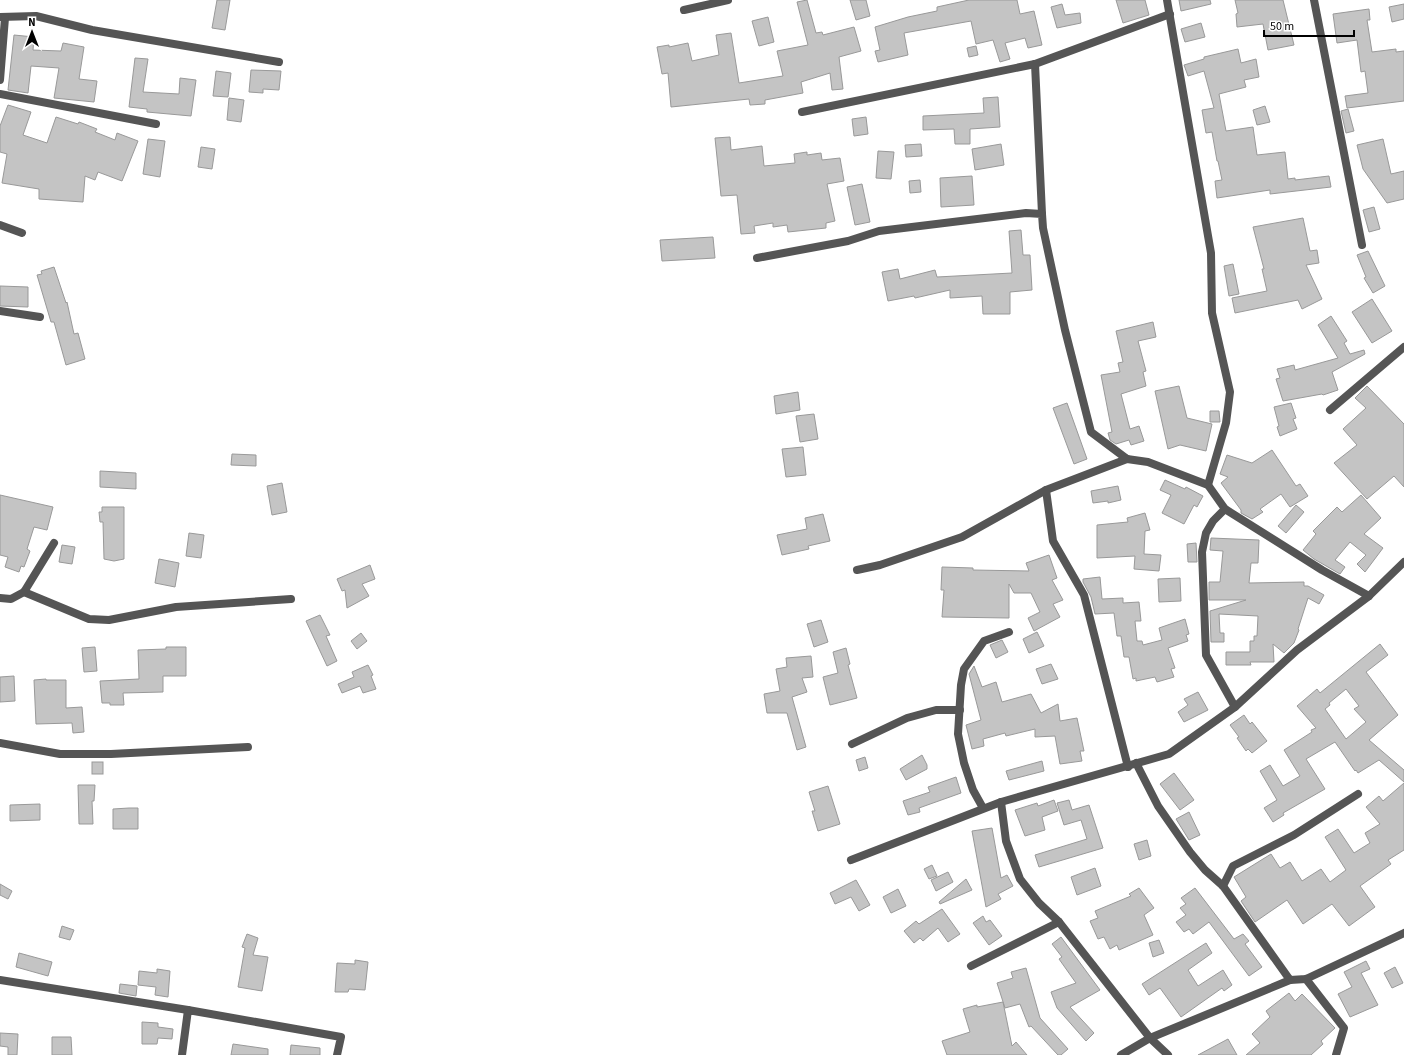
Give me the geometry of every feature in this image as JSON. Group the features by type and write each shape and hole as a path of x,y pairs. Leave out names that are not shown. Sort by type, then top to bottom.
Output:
{"street":[{"path":"684,10 728,0"},
{"path":"1167,0 1211,253 1212,312 1230,392 1226,423 1208,484"},
{"path":"1314,0 1362,245"},
{"path":"802,112 1035,64 1170,14"},
{"path":"0,80 3,18 36,16 92,30 279,62"},
{"path":"1035,64 1043,228 1065,330 1091,432 1127,459 1148,462 1208,484 1225,508 1322,570 1369,596"},
{"path":"0,94 156,124"},
{"path":"757,258 848,241 879,231 1026,213 1042,214"},
{"path":"0,225 22,233"},
{"path":"0,311 40,317"},
{"path":"1330,410 1404,347"},
{"path":"857,570 880,565 962,537 1046,490 1127,459"},
{"path":"1046,490 1054,541 1084,595 1128,766"},
{"path":"1225,508 1213,521 1206,533 1202,552 1205,640 1206,655 1235,707"},
{"path":"0,598 11,599 24,592 54,543"},
{"path":"851,860 1001,802 1169,754 1235,707 1297,650 1369,596 1404,562"},
{"path":"24,592 89,619 109,620 176,607 291,599"},
{"path":"983,808 973,790 964,763 958,734 961,686 964,669 984,641 1009,632"},
{"path":"852,744 907,718 936,710 960,710"},
{"path":"0,743 60,754 111,754 248,746"},
{"path":"1136,763 1158,806 1181,839 1205,870 1223,886 1290,980"},
{"path":"1223,886 1233,866 1294,835 1358,794"},
{"path":"1001,802 1006,841 1020,879 1039,903 1059,922 1150,1038 1168,1055"},
{"path":"971,966 1059,922"},
{"path":"1121,1055 1150,1038 1290,980 1306,979 1404,933"},
{"path":"1306,979 1344,1028 1336,1055"},
{"path":"0,980 188,1010 341,1037 337,1055"},
{"path":"182,1055 188,1010"}],"building":[{"path":"217,0 230,0 225,30 212,28"},
{"path":"807,0 816,33 822,32 823,35 854,27 861,51 839,57 843,89 832,90 830,73 801,82 803,93 765,100 765,104 750,105 749,99 671,107 668,73 662,74 657,47 669,45 669,47 688,43 692,61 719,55 716,35 731,33 739,83 783,76 777,51 808,45 797,2"},
{"path":"850,0 866,0 870,16 856,20"},
{"path":"969,0 1017,0 1020,14 1034,11 1042,45 1028,48 1025,38 1005,43 1010,59 1000,62 993,40 976,44 971,21 904,33 908,55 878,62 875,51 880,50 875,27 908,17 937,11 937,7"},
{"path":"1116,0 1145,0 1149,15 1123,23"},
{"path":"1179,0 1210,0 1211,4 1181,11"},
{"path":"1235,0 1283,0 1294,45 1268,50 1263,24 1237,27 1236,14 1238,13"},
{"path":"1062,4 1065,15 1080,13 1081,23 1057,28 1051,7"},
{"path":"1404,4 1404,19 1392,22 1389,7"},
{"path":"1369,9 1370,20 1367,20 1372,52 1396,49 1396,52 1404,51 1404,101 1347,108 1345,96 1368,93 1365,71 1361,72 1357,40 1337,43 1333,14"},
{"path":"768,17 774,42 759,46 752,21"},
{"path":"1201,23 1205,37 1185,42 1181,29"},
{"path":"14,35 34,37 33,50 61,51 63,43 84,47 79,79 97,81 94,102 54,98 59,68 31,66 28,93 8,90"},
{"path":"976,46 978,55 969,57 967,48"},
{"path":"1238,49 1241,63 1256,59 1259,77 1244,80 1246,87 1219,94 1226,131 1253,127 1257,155 1285,152 1288,179 1295,178 1295,180 1329,176 1331,187 1270,194 1270,190 1217,198 1215,181 1222,180 1212,132 1206,133 1202,110 1214,108 1204,71 1188,76 1184,65 1204,59 1204,57"},
{"path":"135,58 148,59 143,92 179,94 180,78 196,80 191,116 147,112 147,109 129,107"},
{"path":"251,70 281,71 279,90 263,89 263,93 249,92"},
{"path":"216,71 231,73 228,97 213,96"},
{"path":"998,97 1000,127 970,129 970,144 955,144 954,129 923,130 923,116 984,113 983,98"},
{"path":"229,98 244,100 241,122 227,120"},
{"path":"8,105 31,112 23,135 47,143 56,117 78,124 79,122 97,129 95,132 115,140 117,133 138,141 122,181 98,172 95,180 85,176 83,202 39,199 39,189 2,183 7,154 0,152 0,126"},
{"path":"1265,106 1270,122 1257,125 1253,110"},
{"path":"1348,109 1354,131 1346,133 1341,111"},
{"path":"866,117 868,134 854,136 852,119"},
{"path":"730,137 731,150 762,146 764,166 795,163 794,154 807,152 807,155 821,153 822,160 840,158 844,181 827,184 835,221 826,223 826,228 788,232 787,225 773,227 773,223 754,226 755,233 741,234 737,195 721,196 715,138"},
{"path":"148,139 165,141 160,177 143,174"},
{"path":"1383,139 1391,174 1404,171 1404,199 1387,203 1363,169 1357,145"},
{"path":"921,144 922,156 906,157 905,145"},
{"path":"1001,144 1004,165 975,170 972,149"},
{"path":"201,147 215,149 212,169 198,167"},
{"path":"878,151 894,152 891,179 876,178"},
{"path":"972,176 974,205 941,207 940,178"},
{"path":"920,180 921,192 910,193 909,181"},
{"path":"862,184 870,222 855,225 847,187"},
{"path":"1374,207 1380,229 1369,232 1363,210"},
{"path":"1303,218 1310,251 1317,250 1319,263 1306,265 1322,299 1302,309 1298,300 1235,313 1232,298 1267,291 1262,269 1264,269 1253,227"},
{"path":"1021,230 1023,255 1030,255 1032,290 1010,292 1010,314 983,314 982,296 950,298 950,290 915,298 914,296 888,301 882,272 898,269 900,279 935,270 937,277 1012,273 1009,231"},
{"path":"713,237 715,258 662,261 660,240"},
{"path":"1368,251 1385,286 1373,293 1364,278 1366,277 1357,255"},
{"path":"1233,264 1239,294 1229,296 1224,266"},
{"path":"54,267 66,303 67,302 74,334 78,333 85,359 66,365 54,322 51,322 37,275 42,274 41,271"},
{"path":"0,286 28,287 28,307 0,306"},
{"path":"1372,299 1392,331 1372,343 1352,312"},
{"path":"1331,316 1347,341 1344,343 1350,354 1364,350 1365,354 1332,372 1338,390 1323,395 1283,401 1276,379 1280,378 1277,369 1294,365 1295,370 1338,358 1318,325"},
{"path":"1153,322 1156,337 1138,341 1146,371 1143,372 1146,386 1121,394 1130,429 1139,426 1144,441 1131,445 1129,440 1116,444 1110,440 1108,433 1112,432 1101,375 1120,372 1118,363 1123,362 1116,331"},
{"path":"1179,386 1187,418 1212,424 1206,451 1180,445 1168,449 1155,391"},
{"path":"1367,386 1404,424 1404,487 1394,476 1367,499 1334,463 1357,445 1343,429 1366,408 1355,398"},
{"path":"798,392 800,410 776,414 774,396"},
{"path":"1067,403 1087,459 1074,464 1053,408"},
{"path":"1291,403 1296,418 1293,419 1297,429 1280,436 1274,407"},
{"path":"1210,411 1219,411 1220,422 1210,422"},
{"path":"814,414 818,439 800,442 796,416"},
{"path":"803,447 806,475 786,477 782,449"},
{"path":"1272,450 1296,486 1300,484 1308,496 1290,507 1281,494 1260,509 1263,512 1252,519 1241,513 1241,510 1221,483 1228,477 1220,474 1227,455 1252,463"},
{"path":"232,454 256,455 256,466 231,465"},
{"path":"100,471 136,473 136,489 100,487"},
{"path":"1165,480 1185,489 1186,487 1203,496 1197,507 1194,505 1184,524 1162,513 1171,495 1160,490"},
{"path":"282,483 287,512 272,515 267,486"},
{"path":"1118,486 1121,500 1108,503 1108,501 1093,503 1091,491"},
{"path":"0,495 53,507 47,530 34,527 27,549 30,551 24,567 21,566 19,572 5,567 8,557 0,555"},
{"path":"1361,495 1381,518 1364,534 1383,548 1365,572 1357,564 1366,555 1350,542 1335,560 1345,567 1340,574 1314,559 1303,550 1316,534 1313,531 1337,507 1342,512"},
{"path":"1296,505 1304,512 1286,533 1278,526"},
{"path":"102,507 124,507 124,559 114,561 104,559 103,522 100,522 99,512 102,512"},
{"path":"1145,513 1150,530 1145,531 1144,554 1161,555 1159,571 1134,569 1135,556 1097,558 1097,525 1128,522 1127,518"},
{"path":"823,514 830,541 808,546 809,549 782,555 777,535 807,529 805,518"},
{"path":"189,533 204,535 201,558 186,556"},
{"path":"1211,538 1259,540 1258,563 1251,563 1249,583 1304,582 1304,586 1308,586 1324,595 1319,604 1308,598 1294,643 1284,653 1273,644 1274,662 1250,662 1251,665 1226,665 1226,652 1250,652 1250,641 1254,641 1254,636 1257,636 1258,616 1219,614 1220,633 1224,633 1224,642 1211,642 1210,611 1246,600 1209,600 1209,582 1220,582 1223,551 1210,550"},
{"path":"1196,543 1197,562 1188,562 1187,544"},
{"path":"62,545 75,547 72,564 59,562"},
{"path":"1049,555 1057,578 1052,580 1063,600 1053,604 1060,617 1034,631 1028,618 1040,612 1031,593 1014,593 1009,584 1009,618 942,617 944,590 941,590 942,567 973,568 973,570 1029,571 1026,563"},
{"path":"159,559 179,563 175,587 155,583"},
{"path":"370,565 375,579 362,584 369,596 347,608 345,590 342,591 337,579"},
{"path":"1100,577 1102,599 1123,598 1123,603 1139,602 1141,621 1135,621 1137,641 1142,641 1143,645 1162,640 1159,628 1185,619 1189,634 1186,635 1188,641 1168,648 1175,668 1171,669 1174,677 1157,682 1155,677 1136,681 1136,678 1133,679 1129,657 1124,657 1121,636 1117,636 1114,613 1095,614 1091,597 1083,582 1083,579"},
{"path":"1180,578 1181,601 1159,602 1158,579"},
{"path":"320,615 330,635 326,636 337,661 327,666 306,621"},
{"path":"821,620 828,642 814,647 807,624"},
{"path":"1037,632 1044,646 1029,653 1023,639"},
{"path":"361,633 367,641 357,649 351,641"},
{"path":"1002,640 1008,652 996,658 990,645"},
{"path":"1380,644 1388,655 1366,672 1398,715 1369,740 1404,770 1404,782 1379,760 1358,773 1356,770 1355,771 1335,742 1306,759 1325,789 1283,813 1284,815 1273,822 1264,808 1277,800 1260,771 1270,765 1283,786 1300,776 1284,750 1316,728 1297,706 1317,689 1320,693","holes":["1346,689 1359,706 1354,709 1366,722 1346,739 1325,709 1330,705 1329,703"]},
{"path":"95,647 97,671 84,672 82,648"},
{"path":"166,647 186,647 186,676 163,676 163,692 123,693 124,705 110,705 110,703 102,703 100,681 139,679 138,650 166,649"},
{"path":"846,648 850,664 848,665 857,698 830,705 823,677 838,673 833,652"},
{"path":"811,656 813,677 802,678 807,692 792,697 806,747 797,750 787,713 767,713 764,694 780,691 776,669 787,667 786,658"},
{"path":"1051,664 1058,679 1042,684 1036,669"},
{"path":"368,665 373,675 371,676 376,689 363,693 360,686 342,693 338,684 354,677 352,672"},
{"path":"974,666 982,687 996,682 1002,702 1031,694 1041,713 1058,704 1060,721 1077,718 1084,751 1080,751 1082,761 1060,764 1055,736 1035,737 1035,729 1006,736 1005,733 983,739 984,746 972,749 966,725 981,720 969,674"},
{"path":"14,676 15,701 0,702 0,677"},
{"path":"34,680 66,680 66,708 82,707 84,732 73,733 72,723 36,724"},
{"path":"1198,692 1208,710 1184,722 1178,712 1188,705 1184,699"},
{"path":"1244,715 1250,724 1252,722 1267,741 1252,753 1248,749 1246,751 1237,738 1239,737 1230,725"},
{"path":"922,755 927,765 927,769 906,780 900,769"},
{"path":"865,757 868,768 859,771 856,760"},
{"path":"1042,761 1044,771 1009,780 1006,771"},
{"path":"92,762 103,762 103,774 92,774"},
{"path":"1174,773 1194,800 1180,810 1160,784"},
{"path":"956,777 961,793 919,808 920,812 908,815 903,801 930,792 928,787"},
{"path":"1404,783 1404,850 1388,860 1391,864 1360,886 1375,907 1349,926 1332,904 1303,924 1287,900 1255,922 1241,901 1246,897 1234,877 1271,854 1280,868 1290,862 1302,881 1321,869 1330,882 1346,870 1325,837 1338,829 1354,853 1370,843 1365,833 1380,824 1366,807 1379,796 1383,801"},
{"path":"78,785 95,785 94,801 92,801 93,824 79,824"},
{"path":"828,786 840,824 818,831 812,811 815,811 809,792"},
{"path":"1054,800 1058,811 1042,817 1045,830 1025,836 1015,810 1037,803 1038,806"},
{"path":"1069,800 1072,810 1089,805 1103,848 1039,867 1035,855 1087,839 1081,820 1064,825 1057,803"},
{"path":"40,804 40,820 10,821 10,805"},
{"path":"138,808 138,829 113,829 113,809"},
{"path":"1189,812 1200,835 1189,840 1176,819"},
{"path":"992,828 1001,878 1007,875 1013,886 998,894 1001,899 986,907 972,831"},
{"path":"1147,840 1151,856 1139,860 1134,844"},
{"path":"932,865 937,876 929,879 924,869"},
{"path":"1095,868 1101,886 1077,895 1071,877"},
{"path":"948,872 953,882 936,891 931,880"},
{"path":"966,879 972,890 940,904 939,902"},
{"path":"856,880 870,905 859,911 851,897 835,904 830,893"},
{"path":"0,884 12,891 8,899 0,895"},
{"path":"1139,888 1154,908 1144,915 1153,935 1119,950 1117,945 1110,949 1104,937 1098,939 1090,921 1098,918 1095,911 1131,896 1129,894"},
{"path":"1195,888 1234,939 1243,934 1249,941 1245,944 1262,967 1249,976 1209,922 1193,934 1189,929 1184,932 1176,922 1186,915 1180,908 1186,904 1181,898"},
{"path":"898,889 906,906 891,913 883,897"},
{"path":"942,909 960,934 948,942 938,928 923,941 920,938 914,943 904,931 916,921 919,924"},
{"path":"983,916 986,922 990,920 1002,936 989,945 973,923"},
{"path":"62,926 74,930 70,940 59,937"},
{"path":"247,934 258,938 253,955 268,957 262,991 238,987 245,948 242,947"},
{"path":"1061,937 1100,990 1070,1007 1094,1033 1086,1041 1057,1008 1051,992 1076,983 1059,959 1062,957 1052,944"},
{"path":"1159,940 1164,953 1153,957 1149,943"},
{"path":"1206,943 1212,953 1188,970 1198,986 1223,970 1232,985 1224,991 1222,988 1181,1017 1160,988 1149,995 1142,984"},
{"path":"19,953 52,962 48,976 16,967"},
{"path":"355,960 368,962 365,990 349,989 348,992 335,992 337,963 355,964"},
{"path":"1366,961 1370,969 1361,973 1378,1005 1350,1017 1338,994 1352,987 1344,972"},
{"path":"1395,967 1403,983 1392,988 1384,973"},
{"path":"1026,968 1040,1018 1068,1049 1061,1055 1058,1055 1031,1026 1029,1027 1020,1004 1005,1008 997,983 1013,978 1011,972"},
{"path":"157,969 170,971 168,997 155,995 156,987 138,985 139,971 157,973"},
{"path":"120,984 137,986 136,996 119,993"},
{"path":"1289,993 1295,1001 1302,994 1335,1028 1321,1041 1323,1044 1311,1055 1246,1055 1260,1043 1252,1034 1270,1017 1266,1011"},
{"path":"1003,1002 1012,1046 1016,1042 1027,1055 947,1055 942,1041 970,1032 963,1009 977,1005 977,1007"},
{"path":"142,1022 158,1023 158,1027 173,1029 172,1039 158,1038 157,1044 142,1044"},
{"path":"0,1033 18,1034 17,1055 8,1055 8,1047 0,1046"},
{"path":"52,1037 71,1037 72,1055 52,1055"},
{"path":"1228,1039 1237,1055 1198,1055"},
{"path":"233,1044 268,1049 268,1055 231,1055"},
{"path":"291,1045 320,1048 320,1055 290,1055"}]}
